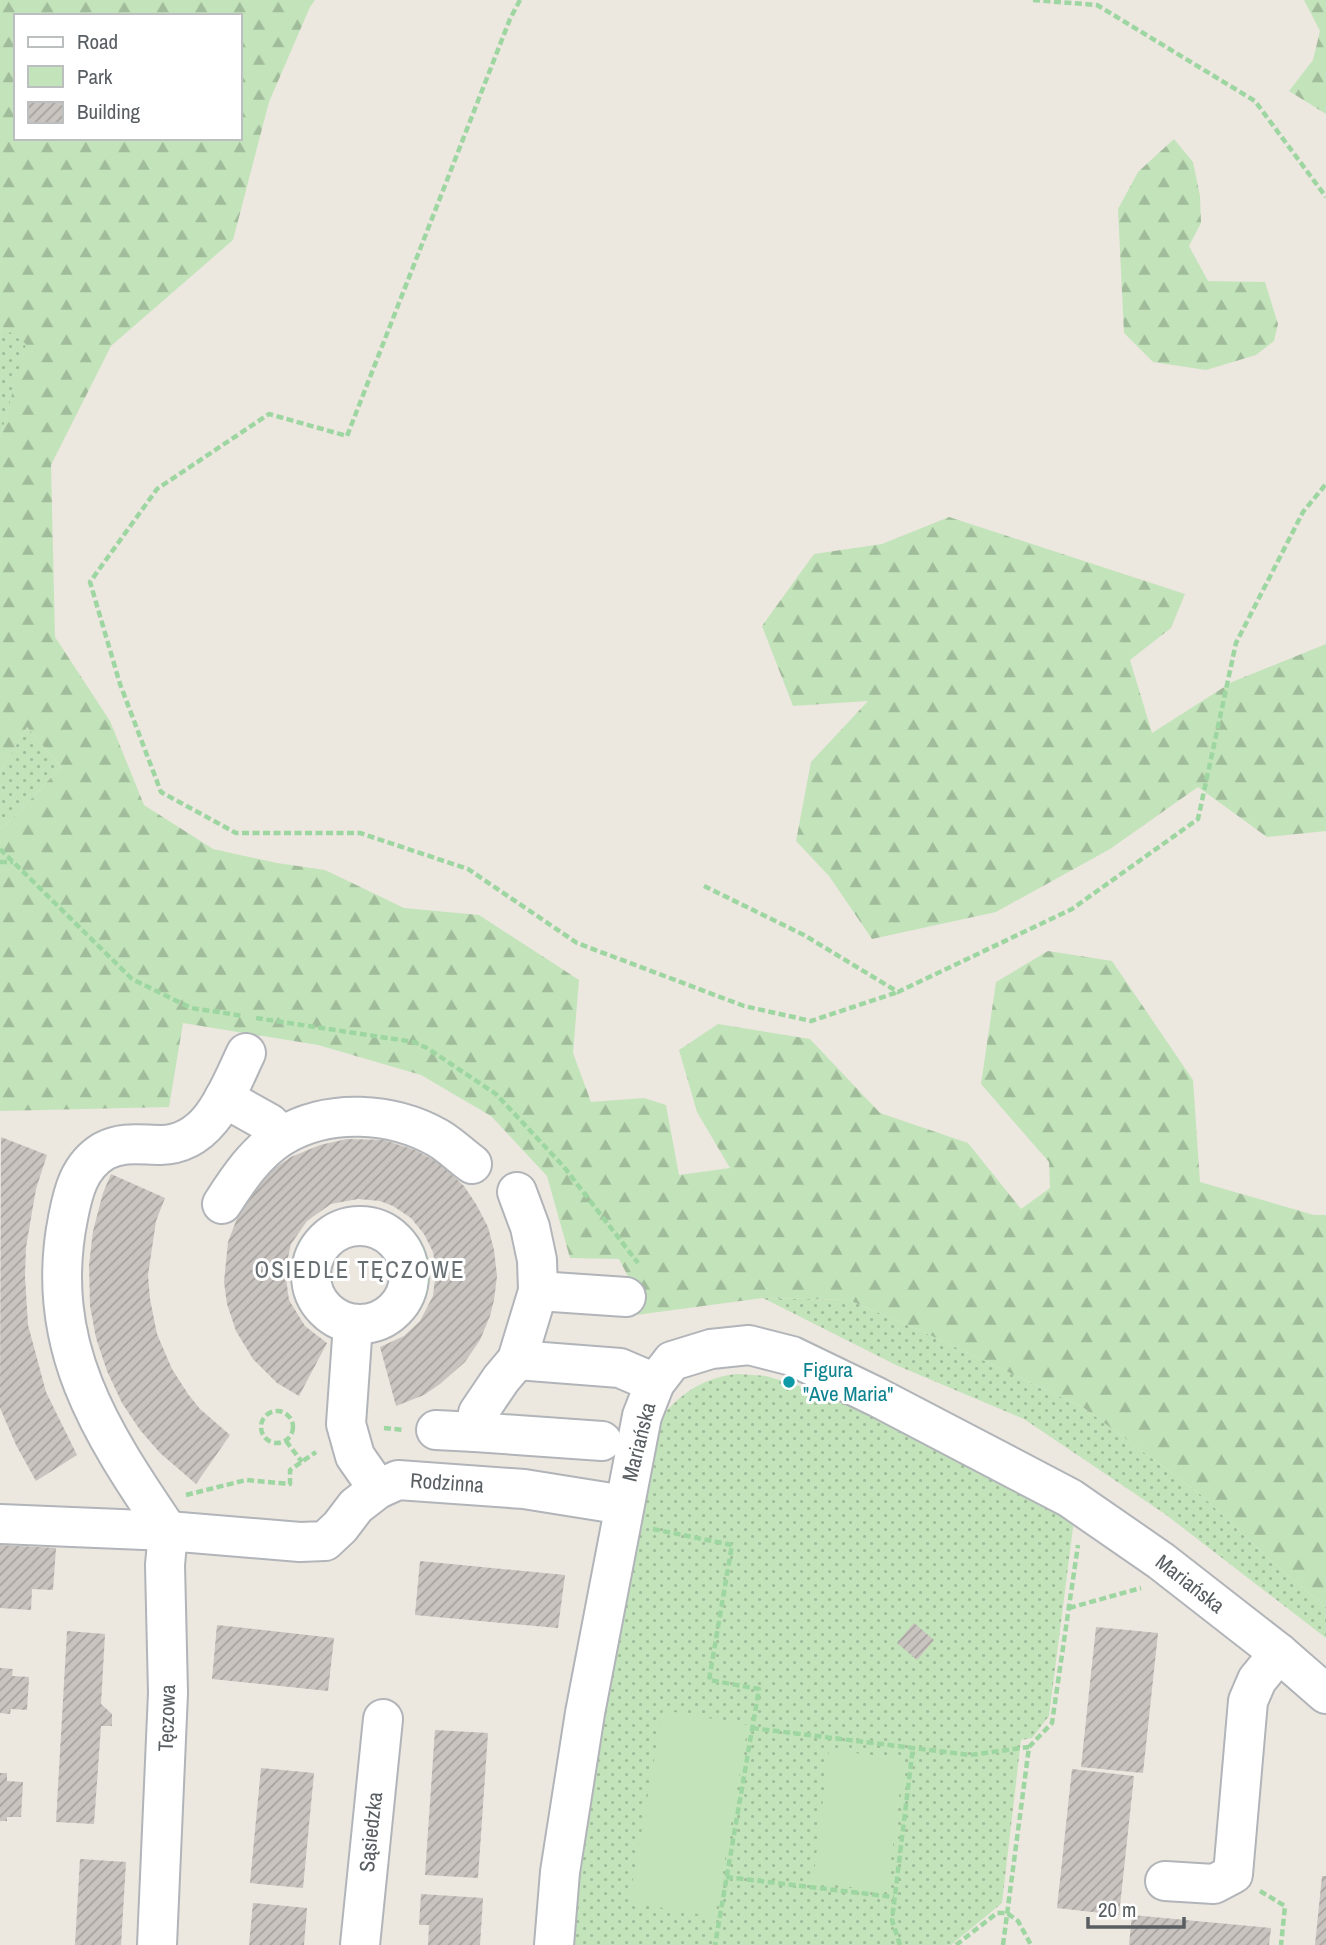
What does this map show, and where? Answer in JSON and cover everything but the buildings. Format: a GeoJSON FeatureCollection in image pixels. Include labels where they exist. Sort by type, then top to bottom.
{"type":"FeatureCollection","features":[{"type":"Feature","properties":{"kind":"street"},"geometry":{"type":"LineString","coordinates":[[168,1531],[133,1479],[99,1420],[75,1369],[63,1312],[61,1279],[64,1238],[72,1193],[92,1160],[106,1150],[123,1144],[163,1145],[179,1142],[209,1123],[246,1053]]}},
{"type":"Feature","properties":{"kind":"street"},"geometry":{"type":"LineString","coordinates":[[224,1098],[269,1123],[282,1136]]}},
{"type":"Feature","properties":{"kind":"street"},"geometry":{"type":"LineString","coordinates":[[222,1204],[241,1174],[282,1136],[312,1123],[344,1117],[373,1117],[402,1123],[439,1139],[472,1164]]}},
{"type":"Feature","properties":{"kind":"street"},"geometry":{"type":"LineString","coordinates":[[475,1432],[478,1413],[500,1379],[517,1360],[538,1291],[537,1260],[530,1227],[517,1192]]}},
{"type":"Feature","properties":{"kind":"street"},"geometry":{"type":"LineString","coordinates":[[538,1291],[633,1281]]}},
{"type":"Feature","properties":{"kind":"street"},"geometry":{"type":"LineString","coordinates":[[353,1324],[346,1424],[355,1456],[378,1489]]}},
{"type":"Feature","properties":{"kind":"street","name":"Mariańska"},"geometry":{"type":"LineString","coordinates":[[554,1945],[560,1872],[569,1812],[642,1416],[655,1383],[672,1361],[711,1349],[749,1345],[792,1356],[1012,1466],[1070,1498],[1161,1561],[1279,1653],[1326,1694]]}},
{"type":"Feature","properties":{"kind":"street"},"geometry":{"type":"LineString","coordinates":[[517,1360],[620,1368],[655,1383]]}},
{"type":"Feature","properties":{"kind":"street"},"geometry":{"type":"LineString","coordinates":[[436,1430],[602,1441]]}},
{"type":"Feature","properties":{"kind":"street","name":"Rodzinna"},"geometry":{"type":"LineString","coordinates":[[168,1531],[300,1542],[326,1541],[356,1506],[378,1489],[398,1480],[524,1489],[623,1514]]}},
{"type":"Feature","properties":{"kind":"street"},"geometry":{"type":"LineString","coordinates":[[0,1524],[168,1531]]}},
{"type":"Feature","properties":{"kind":"street","name":"Tęczowa"},"geometry":{"type":"LineString","coordinates":[[157,1945],[169,1693],[165,1565],[168,1531]]}},
{"type":"Feature","properties":{"kind":"street"},"geometry":{"type":"LineString","coordinates":[[1165,1881],[1214,1884],[1233,1874],[1248,1701],[1257,1680],[1279,1653]]}},
{"type":"Feature","properties":{"kind":"street","name":"Sąsiedzka"},"geometry":{"type":"LineString","coordinates":[[360,1945],[383,1719]]}},
{"type":"Feature","properties":{"kind":"path"},"geometry":{"type":"LineString","coordinates":[[520,0],[510,19],[347,436],[268,414],[157,489],[90,582],[120,684],[161,793],[236,833],[360,833],[468,869],[577,943],[744,1006],[811,1021],[898,992],[1072,909],[1198,819],[1236,643],[1303,512],[1326,484]]}},
{"type":"Feature","properties":{"kind":"path"},"geometry":{"type":"LineString","coordinates":[[1033,0],[1097,5],[1255,101],[1326,197]]}},
{"type":"Feature","properties":{"kind":"path"},"geometry":{"type":"LineString","coordinates":[[0,849],[132,979],[191,1008],[414,1042],[496,1094],[564,1167],[633,1281]]}},
{"type":"Feature","properties":{"kind":"path"},"geometry":{"type":"LineString","coordinates":[[0,862],[14,862]]}},
{"type":"Feature","properties":{"kind":"path"},"geometry":{"type":"LineString","coordinates":[[704,886],[803,935],[898,992]]}},
{"type":"Feature","properties":{"kind":"path"},"geometry":{"type":"LineString","coordinates":[[277,1411],[287,1414],[293,1423],[292,1433],[286,1441],[275,1444],[266,1440],[260,1431],[261,1421],[268,1413],[277,1411]]}},
{"type":"Feature","properties":{"kind":"path"},"geometry":{"type":"LineString","coordinates":[[286,1441],[302,1462]]}},
{"type":"Feature","properties":{"kind":"path"},"geometry":{"type":"LineString","coordinates":[[1003,1945],[1029,1747],[1052,1723],[1080,1528],[1091,1512]]}},
{"type":"Feature","properties":{"kind":"path"},"geometry":{"type":"LineString","coordinates":[[623,1514],[732,1545],[709,1680],[759,1689],[715,1945]]}},
{"type":"Feature","properties":{"kind":"path"},"geometry":{"type":"LineString","coordinates":[[1069,1608],[1145,1587]]}},
{"type":"Feature","properties":{"kind":"path"},"geometry":{"type":"LineString","coordinates":[[752,1728],[970,1755],[1029,1747]]}},
{"type":"Feature","properties":{"kind":"path"},"geometry":{"type":"LineString","coordinates":[[900,1945],[892,1920],[913,1747]]}},
{"type":"Feature","properties":{"kind":"path"},"geometry":{"type":"LineString","coordinates":[[1233,1874],[1285,1906],[1281,1945]]}},
{"type":"Feature","properties":{"kind":"path"},"geometry":{"type":"LineString","coordinates":[[726,1877],[894,1897]]}},
{"type":"Feature","properties":{"kind":"path"},"geometry":{"type":"LineString","coordinates":[[956,1945],[997,1913],[1007,1913],[1018,1921],[1031,1945]]}},
{"type":"Feature","properties":{"kind":"green space"},"geometry":{"type":"Polygon","coordinates":[[[0,0],[315,0],[269,102],[233,240],[111,346],[51,465],[55,637],[110,721],[144,805],[213,849],[325,870],[404,908],[479,915],[579,980],[573,1053],[591,1102],[644,1098],[666,1105],[679,1175],[730,1168],[697,1112],[679,1050],[718,1024],[810,1039],[880,1113],[968,1143],[1021,1209],[1050,1188],[1049,1162],[981,1084],[996,982],[1048,951],[1112,961],[1193,1080],[1200,1182],[1314,1215],[1326,1215],[1326,1607],[1270,1560],[1200,1494],[1084,1408],[849,1300],[763,1298],[636,1315],[633,1286],[619,1259],[570,1258],[547,1176],[491,1116],[421,1075],[318,1045],[183,1023],[169,1107],[0,1111],[0,829],[61,767],[27,727],[0,772],[0,438],[26,344],[3,327],[0,335],[0,0]]]}},
{"type":"Feature","properties":{"kind":"green space"},"geometry":{"type":"Polygon","coordinates":[[[1304,0],[1326,0],[1326,114],[1289,91],[1313,60],[1320,31],[1304,0]]]}},
{"type":"Feature","properties":{"kind":"green space"},"geometry":{"type":"Polygon","coordinates":[[[1174,139],[1193,162],[1200,196],[1201,223],[1189,246],[1208,281],[1265,282],[1278,324],[1274,341],[1256,355],[1206,370],[1153,362],[1124,333],[1118,209],[1138,172],[1174,139]]]}},
{"type":"Feature","properties":{"kind":"green space"},"geometry":{"type":"Polygon","coordinates":[[[3,327],[27,344],[0,438],[0,335],[3,327]]]}},
{"type":"Feature","properties":{"kind":"green space"},"geometry":{"type":"Polygon","coordinates":[[[949,517],[1185,594],[1171,628],[1130,660],[1152,733],[1232,682],[1326,644],[1326,831],[1267,837],[1198,787],[1110,849],[996,912],[872,939],[829,876],[796,841],[811,762],[868,701],[793,706],[762,626],[814,554],[882,544],[949,517]]]}},
{"type":"Feature","properties":{"kind":"green space"},"geometry":{"type":"Polygon","coordinates":[[[27,727],[61,767],[0,829],[0,772],[27,727]]]}},
{"type":"Feature","properties":{"kind":"green space"},"geometry":{"type":"Polygon","coordinates":[[[763,1298],[849,1300],[1084,1408],[1200,1494],[1270,1560],[1326,1607],[1326,1638],[1165,1514],[1024,1419],[896,1365],[763,1298]]]}},
{"type":"Feature","properties":{"kind":"green space"},"geometry":{"type":"Polygon","coordinates":[[[737,1374],[766,1376],[846,1400],[1074,1520],[1049,1716],[1032,1738],[1021,1740],[1002,1903],[951,1945],[570,1945],[586,1810],[657,1425],[672,1405],[691,1390],[713,1379],[737,1374]]]}},
{"type":"Feature","properties":{"kind":"green space"},"geometry":{"type":"Polygon","coordinates":[[[663,1710],[748,1725],[715,1917],[629,1902],[663,1710]]]}},
{"type":"Feature","properties":{"kind":"green space"},"geometry":{"type":"Polygon","coordinates":[[[829,1750],[904,1759],[887,1892],[813,1882],[829,1750]]]}},
{"type":"Feature","properties":{"kind":"place","name":"Figura \"Ave Maria\""},"geometry":{"type":"Point","coordinates":[789,1382]}},
{"type":"Feature","properties":{"kind":"district","name":"OSIEDLE TĘCZOWE"},"geometry":{"type":"Point","coordinates":[360,1270]}}]}
